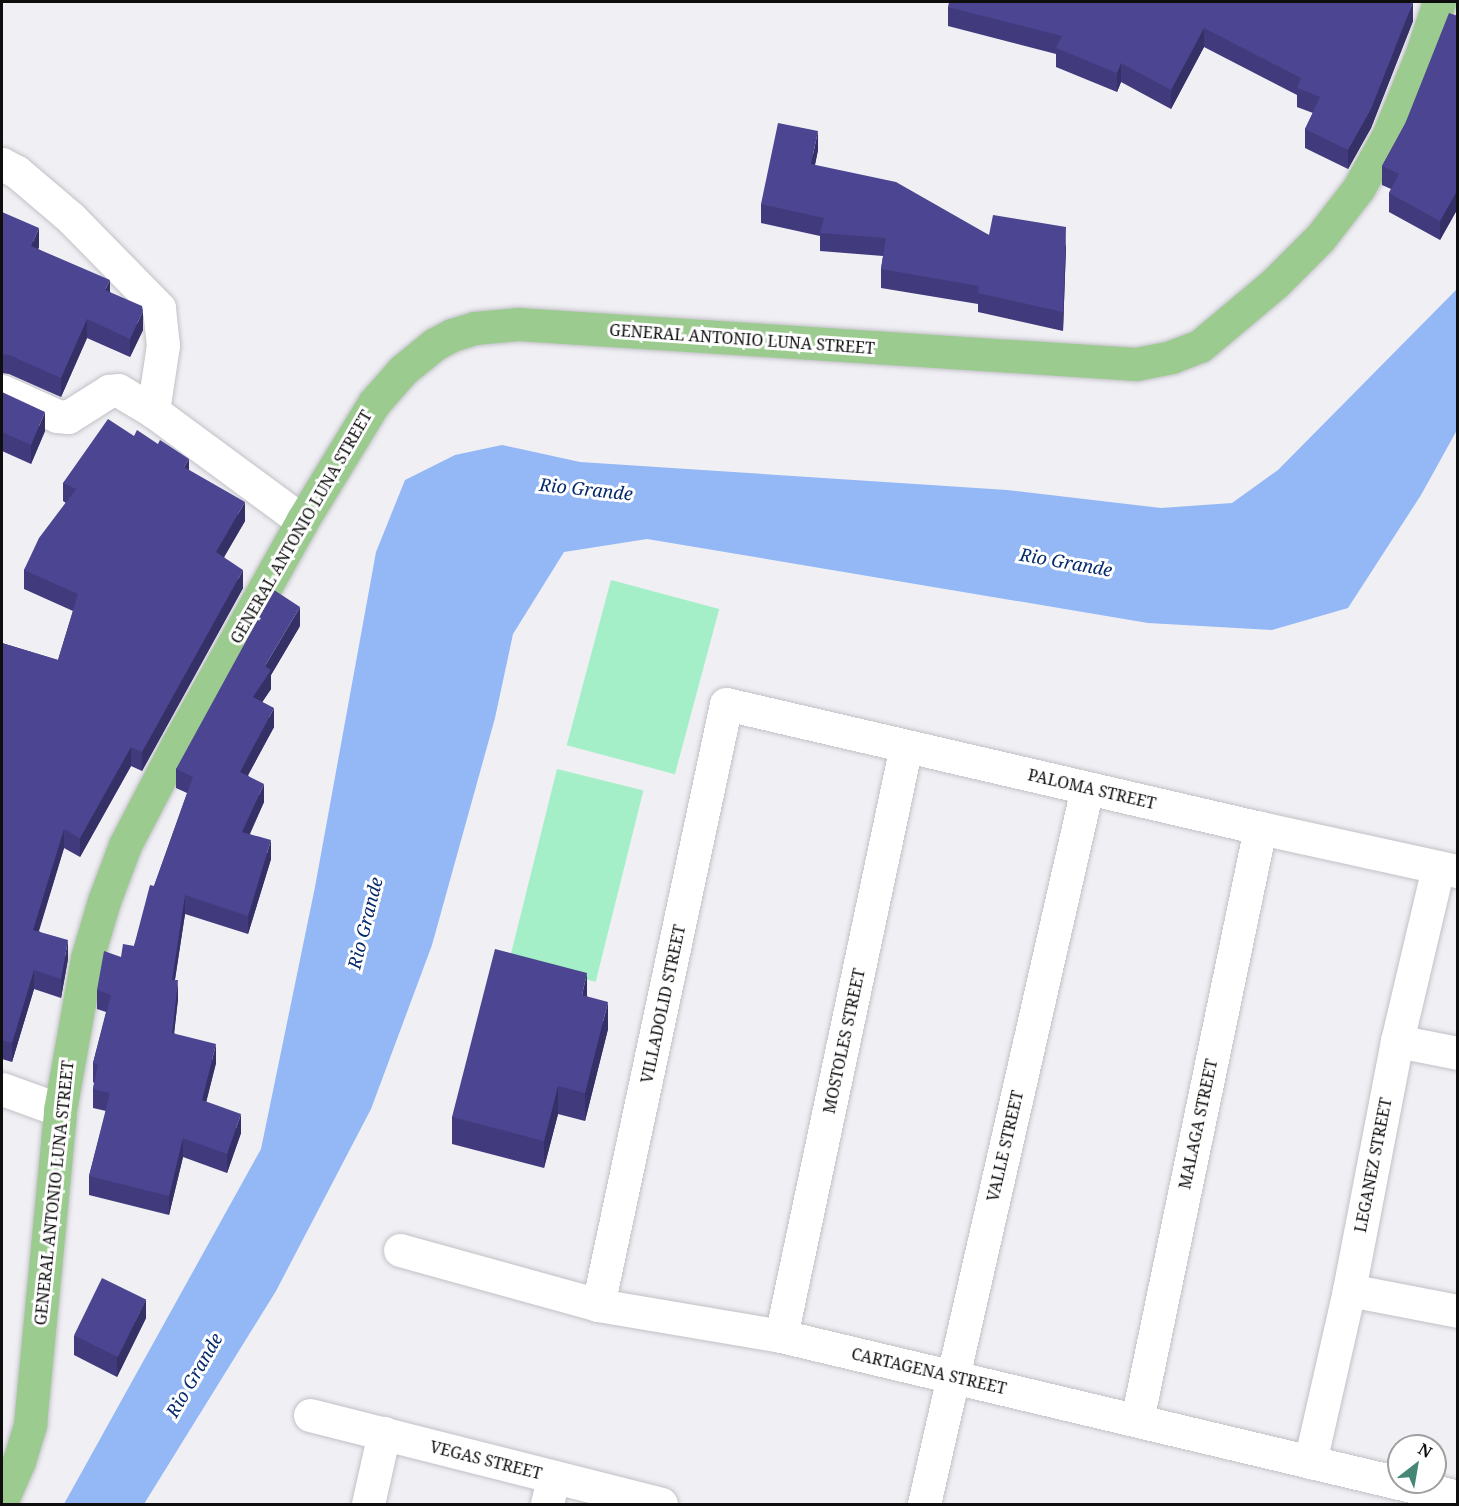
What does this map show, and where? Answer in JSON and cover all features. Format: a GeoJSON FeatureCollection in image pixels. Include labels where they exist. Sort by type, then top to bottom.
{"type":"FeatureCollection","features":[{"type":"Feature","properties":{"kind":"main road","name":"GENERAL ANTONIO LUNA STREET"},"geometry":{"type":"LineString","coordinates":[[2,1500],[19,1461],[30,1424],[60,1110],[87,958],[104,901],[125,845],[177,745],[302,521],[381,395],[404,370],[435,344],[474,328],[518,324],[1136,364],[1171,357],[1200,346],[1275,283],[1320,238],[1358,189],[1388,136],[1422,53],[1439,2]]}},
{"type":"Feature","properties":{"kind":"street"},"geometry":{"type":"LineString","coordinates":[[2,164],[17,172],[71,218],[159,308],[163,345],[153,411]]}},
{"type":"Feature","properties":{"kind":"street"},"geometry":{"type":"LineString","coordinates":[[2,391],[57,416],[68,417],[109,391],[118,390],[153,411],[302,521]]}},
{"type":"Feature","properties":{"kind":"street","name":"PALOMA STREET"},"geometry":{"type":"LineString","coordinates":[[726,704],[1448,870]]}},
{"type":"Feature","properties":{"kind":"street","name":"VILLADOLID STREET"},"geometry":{"type":"LineString","coordinates":[[597,1305],[726,704]]}},
{"type":"Feature","properties":{"kind":"street","name":"MOSTOLES STREET"},"geometry":{"type":"LineString","coordinates":[[781,1336],[906,746]]}},
{"type":"Feature","properties":{"kind":"street","name":"VALLE STREET"},"geometry":{"type":"LineString","coordinates":[[924,1504],[1087,788]]}},
{"type":"Feature","properties":{"kind":"street","name":"MALAGA STREET"},"geometry":{"type":"LineString","coordinates":[[1137,1420],[1260,828]]}},
{"type":"Feature","properties":{"kind":"street","name":"LEGANEZ STREET"},"geometry":{"type":"LineString","coordinates":[[1310,1462],[1349,1290],[1397,1041],[1448,870]]}},
{"type":"Feature","properties":{"kind":"street"},"geometry":{"type":"LineString","coordinates":[[1397,1041],[1458,1053]]}},
{"type":"Feature","properties":{"kind":"street"},"geometry":{"type":"LineString","coordinates":[[2,1089],[60,1110]]}},
{"type":"Feature","properties":{"kind":"street","name":"CARTAGENA STREET"},"geometry":{"type":"LineString","coordinates":[[400,1250],[597,1305],[781,1336],[1458,1497]]}},
{"type":"Feature","properties":{"kind":"street"},"geometry":{"type":"LineString","coordinates":[[1349,1290],[1458,1311]]}},
{"type":"Feature","properties":{"kind":"street","name":"VEGAS STREET"},"geometry":{"type":"LineString","coordinates":[[310,1415],[384,1433],[550,1491],[661,1504]]}},
{"type":"Feature","properties":{"kind":"street"},"geometry":{"type":"LineString","coordinates":[[368,1504],[384,1433]]}},
{"type":"Feature","properties":{"kind":"green space"},"geometry":{"type":"Polygon","coordinates":[[[611,580],[719,609],[675,774],[567,745],[611,580]]]}},
{"type":"Feature","properties":{"kind":"green space"},"geometry":{"type":"Polygon","coordinates":[[[557,769],[643,791],[596,982],[509,960],[557,769]]]}},
{"type":"Feature","properties":{"kind":"water","name":"Rio Grande"},"geometry":{"type":"Polygon","coordinates":[[[1457,289],[1457,430],[1421,495],[1348,608],[1272,630],[1148,623],[647,539],[564,552],[513,634],[495,718],[432,945],[371,1109],[276,1291],[144,1504],[64,1504],[261,1149],[315,887],[376,552],[405,480],[455,455],[502,445],[580,462],[1007,490],[1161,508],[1232,503],[1278,470],[1457,289]]]}},
{"type":"Feature","properties":{"kind":"building"},"geometry":{"type":"Polygon","coordinates":[[[949,2],[1413,2],[1371,109],[1348,150],[1305,129],[1320,97],[1297,88],[1301,78],[1204,28],[1171,90],[1121,63],[1117,73],[1056,48],[1062,36],[948,7],[949,2]]]}},
{"type":"Feature","properties":{"kind":"building"},"geometry":{"type":"Polygon","coordinates":[[[1449,13],[1458,16],[1458,189],[1440,221],[1389,193],[1399,174],[1382,166],[1405,124],[1449,13]]]}},
{"type":"Feature","properties":{"kind":"building"},"geometry":{"type":"Polygon","coordinates":[[[778,123],[818,131],[811,164],[896,182],[989,235],[993,215],[1066,227],[1063,312],[978,293],[979,286],[881,269],[886,238],[820,233],[824,218],[761,204],[778,123]]]}},
{"type":"Feature","properties":{"kind":"building"},"geometry":{"type":"Polygon","coordinates":[[[2,212],[39,228],[31,246],[110,280],[105,290],[142,306],[143,311],[130,339],[87,319],[61,378],[2,354],[2,212]]]}},
{"type":"Feature","properties":{"kind":"building"},"geometry":{"type":"Polygon","coordinates":[[[2,392],[45,412],[31,445],[2,432],[2,392]]]}},
{"type":"Feature","properties":{"kind":"building"},"geometry":{"type":"Polygon","coordinates":[[[108,419],[134,436],[137,430],[158,444],[160,440],[189,459],[184,467],[245,502],[216,552],[243,570],[142,752],[131,747],[80,838],[64,829],[33,930],[68,940],[61,979],[34,970],[12,1043],[2,1040],[2,643],[58,660],[78,594],[24,570],[39,538],[76,489],[63,483],[108,419]]]}},
{"type":"Feature","properties":{"kind":"building"},"geometry":{"type":"Polygon","coordinates":[[[274,590],[300,607],[265,666],[271,670],[253,697],[274,708],[240,772],[264,784],[242,832],[271,840],[248,916],[185,895],[172,980],[178,980],[172,1033],[216,1044],[202,1100],[241,1114],[227,1154],[183,1138],[169,1196],[89,1176],[110,1093],[93,1089],[98,1065],[93,1063],[111,995],[97,990],[104,951],[121,957],[123,944],[134,946],[150,885],[154,886],[193,777],[176,769],[274,590]]]}},
{"type":"Feature","properties":{"kind":"building"},"geometry":{"type":"Polygon","coordinates":[[[495,949],[587,973],[582,995],[608,1002],[585,1093],[558,1086],[544,1141],[452,1117],[495,949]]]}},
{"type":"Feature","properties":{"kind":"building"},"geometry":{"type":"Polygon","coordinates":[[[102,1278],[146,1299],[118,1357],[74,1336],[102,1278]]]}}]}
